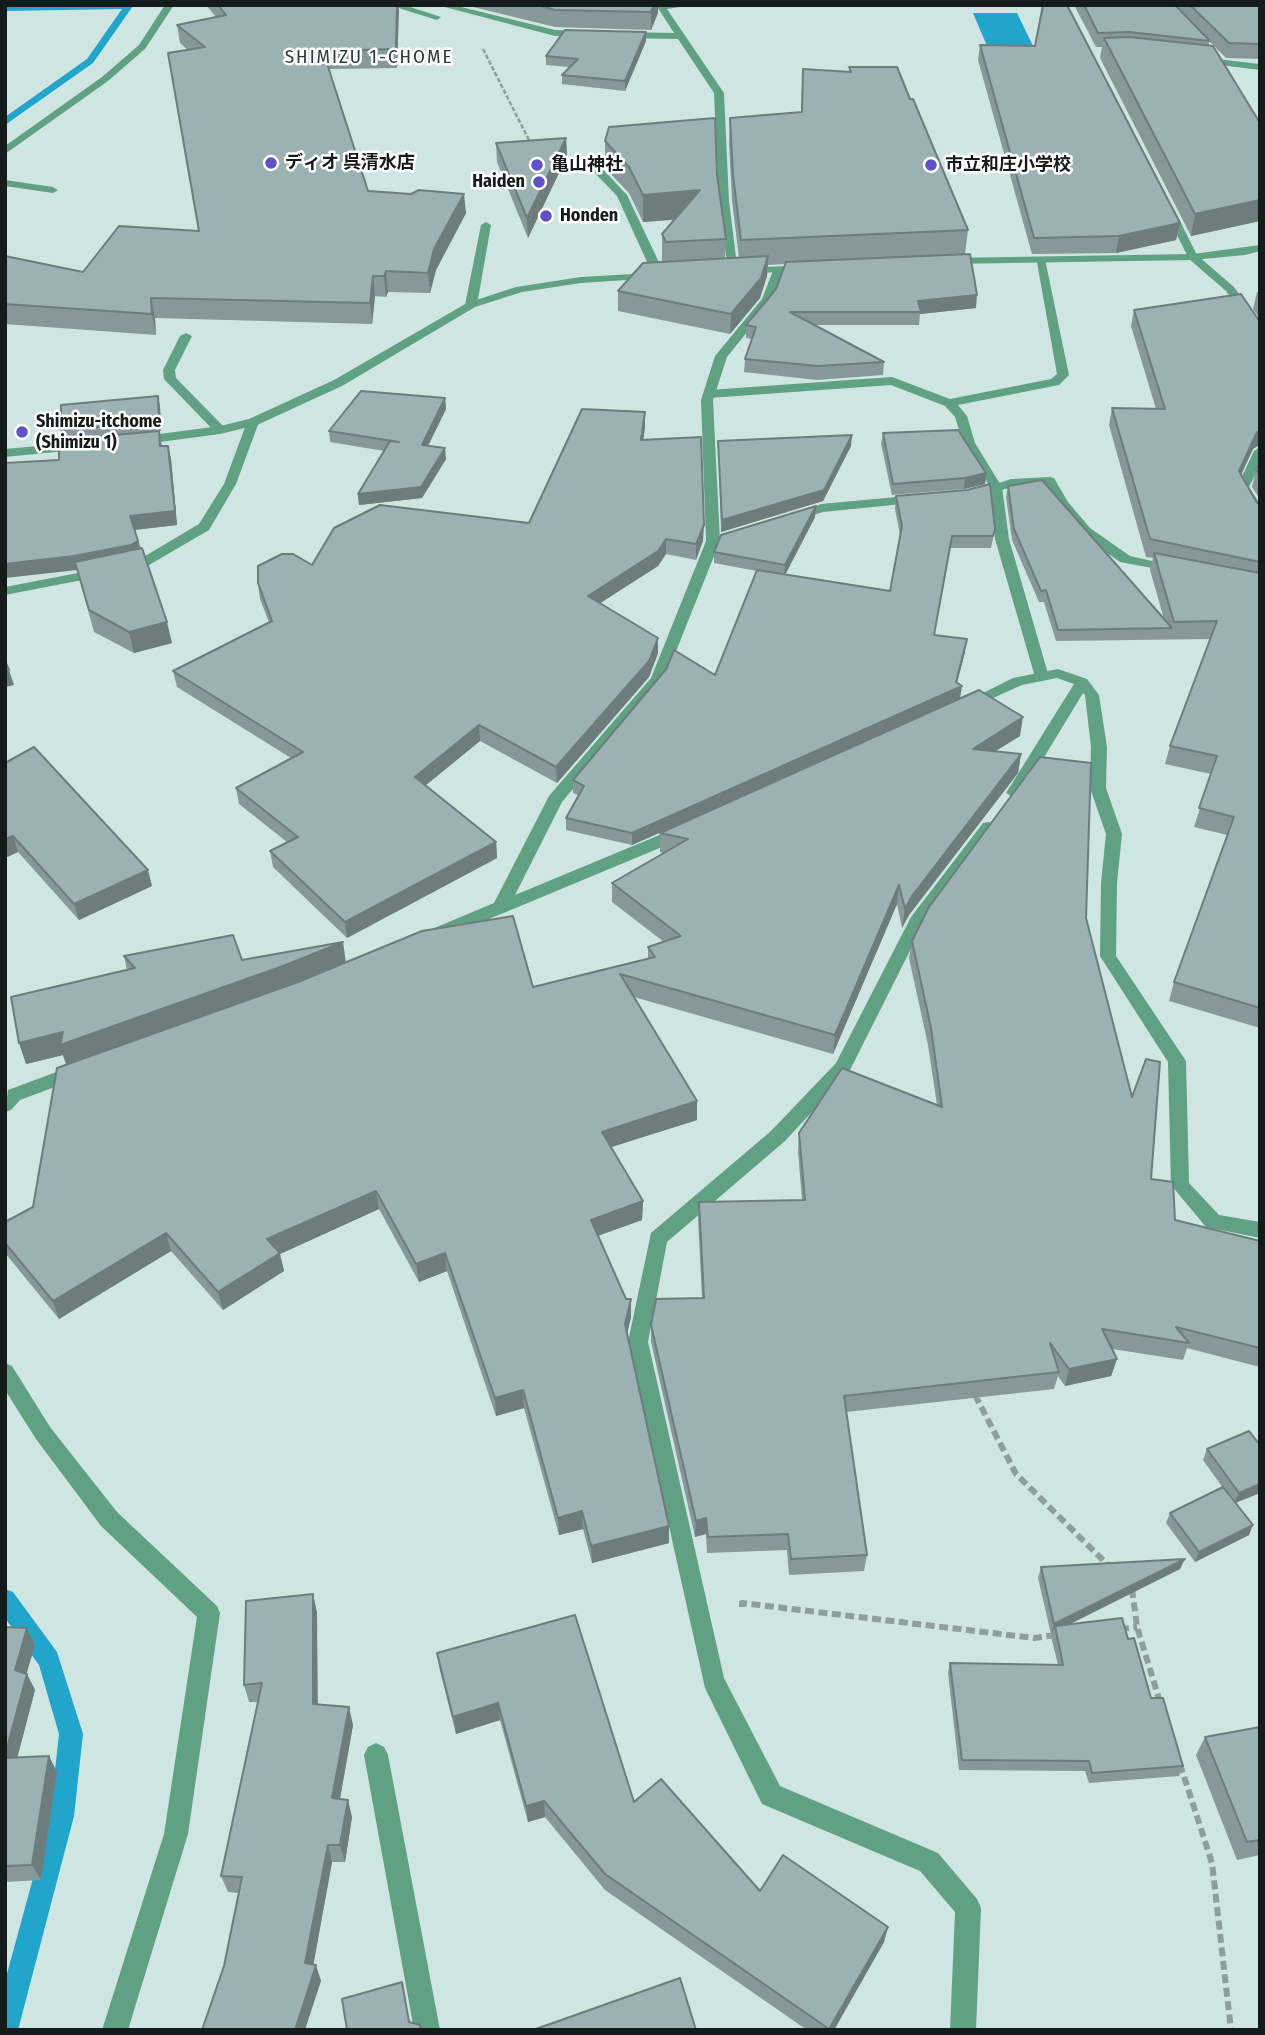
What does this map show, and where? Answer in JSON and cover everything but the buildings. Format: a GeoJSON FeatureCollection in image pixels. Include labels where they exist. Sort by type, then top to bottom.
{"type":"FeatureCollection","features":[{"type":"Feature","properties":{"kind":"street"},"geometry":{"type":"LineString","coordinates":[[5,151],[106,79],[142,47],[170,5]]}},
{"type":"Feature","properties":{"kind":"street"},"geometry":{"type":"LineString","coordinates":[[393,5],[437,17]]}},
{"type":"Feature","properties":{"kind":"street"},"geometry":{"type":"LineString","coordinates":[[441,5],[555,33],[596,34]]}},
{"type":"Feature","properties":{"kind":"street"},"geometry":{"type":"LineString","coordinates":[[689,5],[660,6],[719,93],[728,272],[819,267]]}},
{"type":"Feature","properties":{"kind":"street"},"geometry":{"type":"LineString","coordinates":[[610,34],[678,36]]}},
{"type":"Feature","properties":{"kind":"street"},"geometry":{"type":"LineString","coordinates":[[1213,54],[1223,63]]}},
{"type":"Feature","properties":{"kind":"street"},"geometry":{"type":"LineString","coordinates":[[1186,59],[1260,67]]}},
{"type":"Feature","properties":{"kind":"street"},"geometry":{"type":"LineString","coordinates":[[121,442],[220,430],[253,422],[338,383],[471,305],[520,289],[581,279],[665,275],[622,195],[593,165]]}},
{"type":"Feature","properties":{"kind":"street"},"geometry":{"type":"LineString","coordinates":[[5,183],[53,190]]}},
{"type":"Feature","properties":{"kind":"street"},"geometry":{"type":"LineString","coordinates":[[1163,197],[1193,257],[1230,289],[1260,332]]}},
{"type":"Feature","properties":{"kind":"street"},"geometry":{"type":"LineString","coordinates":[[471,305],[486,225]]}},
{"type":"Feature","properties":{"kind":"street"},"geometry":{"type":"LineString","coordinates":[[929,261],[1193,257],[1260,248]]}},
{"type":"Feature","properties":{"kind":"street"},"geometry":{"type":"LineString","coordinates":[[1245,252],[1260,260]]}},
{"type":"Feature","properties":{"kind":"street"},"geometry":{"type":"LineString","coordinates":[[948,403],[1055,382],[1063,375],[1040,259]]}},
{"type":"Feature","properties":{"kind":"street"},"geometry":{"type":"LineString","coordinates":[[500,908],[555,800],[657,679],[719,539],[708,462],[709,394],[722,356],[767,300],[778,270]]}},
{"type":"Feature","properties":{"kind":"street"},"geometry":{"type":"LineString","coordinates":[[186,336],[169,370],[170,379],[220,430]]}},
{"type":"Feature","properties":{"kind":"street"},"geometry":{"type":"LineString","coordinates":[[709,394],[892,381],[948,403],[961,416],[969,443],[996,488],[1002,539],[1042,677]]}},
{"type":"Feature","properties":{"kind":"street"},"geometry":{"type":"LineString","coordinates":[[5,592],[139,565],[204,527],[230,484],[253,422]]}},
{"type":"Feature","properties":{"kind":"street"},"geometry":{"type":"LineString","coordinates":[[5,453],[95,445]]}},
{"type":"Feature","properties":{"kind":"street"},"geometry":{"type":"LineString","coordinates":[[1260,451],[1243,487],[1260,516]]}},
{"type":"Feature","properties":{"kind":"street"},"geometry":{"type":"LineString","coordinates":[[953,497],[1011,483],[1049,481],[1062,505],[1084,531],[1125,559],[1190,573]]}},
{"type":"Feature","properties":{"kind":"street"},"geometry":{"type":"LineString","coordinates":[[785,519],[821,508],[880,500],[929,498]]}},
{"type":"Feature","properties":{"kind":"street"},"geometry":{"type":"LineString","coordinates":[[955,710],[1018,681],[1058,673],[1082,682],[1092,695],[1099,747],[1098,788],[1114,834],[1109,883],[1108,956],[1177,1061],[1180,1185],[1213,1222],[1260,1230]]}},
{"type":"Feature","properties":{"kind":"street"},"geometry":{"type":"LineString","coordinates":[[963,2030],[968,1908],[929,1862],[771,1795],[713,1680],[638,1342],[657,1238],[778,1136],[843,1066],[917,921],[1022,783],[1082,682]]}},
{"type":"Feature","properties":{"kind":"street"},"geometry":{"type":"LineString","coordinates":[[425,939],[691,828]]}},
{"type":"Feature","properties":{"kind":"street"},"geometry":{"type":"LineString","coordinates":[[5,1105],[14,1095],[97,1064]]}},
{"type":"Feature","properties":{"kind":"street"},"geometry":{"type":"LineString","coordinates":[[5,1372],[43,1433],[109,1519],[209,1613],[176,1834],[115,2030]]}},
{"type":"Feature","properties":{"kind":"street"},"geometry":{"type":"LineString","coordinates":[[376,1755],[427,2030]]}},
{"type":"Feature","properties":{"kind":"path"},"geometry":{"type":"LineString","coordinates":[[437,17],[474,30],[533,149],[568,147],[593,165]]}},
{"type":"Feature","properties":{"kind":"path"},"geometry":{"type":"LineString","coordinates":[[972,1386],[1016,1474],[1115,1572]]}},
{"type":"Feature","properties":{"kind":"path"},"geometry":{"type":"LineString","coordinates":[[1124,1581],[1133,1590],[1137,1627],[1162,1706]]}},
{"type":"Feature","properties":{"kind":"path"},"geometry":{"type":"LineString","coordinates":[[742,1616],[742,1603],[1034,1637],[1060,1635]]}},
{"type":"Feature","properties":{"kind":"path"},"geometry":{"type":"LineString","coordinates":[[1111,1630],[1137,1627]]}},
{"type":"Feature","properties":{"kind":"path"},"geometry":{"type":"LineString","coordinates":[[1179,1759],[1212,1863],[1231,2030]]}},
{"type":"Feature","properties":{"kind":"water"},"geometry":{"type":"Polygon","coordinates":[[[973,13],[1017,13],[1036,52],[990,53],[973,13]]]}},
{"type":"Feature","properties":{"kind":"waterway"},"geometry":{"type":"LineString","coordinates":[[5,8],[128,6]]}},
{"type":"Feature","properties":{"kind":"waterway"},"geometry":{"type":"LineString","coordinates":[[5,122],[90,61],[128,6]]}},
{"type":"Feature","properties":{"kind":"waterway"},"geometry":{"type":"LineString","coordinates":[[5,1599],[49,1660],[71,1734],[62,1816],[5,2030]]}},
{"type":"Feature","properties":{"kind":"place","name":"ディオ 呉清水店"},"geometry":{"type":"Point","coordinates":[271,163]}},
{"type":"Feature","properties":{"kind":"place","name":"亀山神社"},"geometry":{"type":"Point","coordinates":[537,165]}},
{"type":"Feature","properties":{"kind":"place","name":"市立和庄小学校"},"geometry":{"type":"Point","coordinates":[931,165]}},
{"type":"Feature","properties":{"kind":"place","name":"Haiden"},"geometry":{"type":"Point","coordinates":[539,182]}},
{"type":"Feature","properties":{"kind":"place","name":"Honden"},"geometry":{"type":"Point","coordinates":[546,216]}},
{"type":"Feature","properties":{"kind":"place","name":"Shimizu-itchome (Shimizu 1)"},"geometry":{"type":"Point","coordinates":[22,432]}},
{"type":"Feature","properties":{"kind":"district","name":"SHIMIZU 1-CHOME"},"geometry":{"type":"Point","coordinates":[369,58]}}]}
